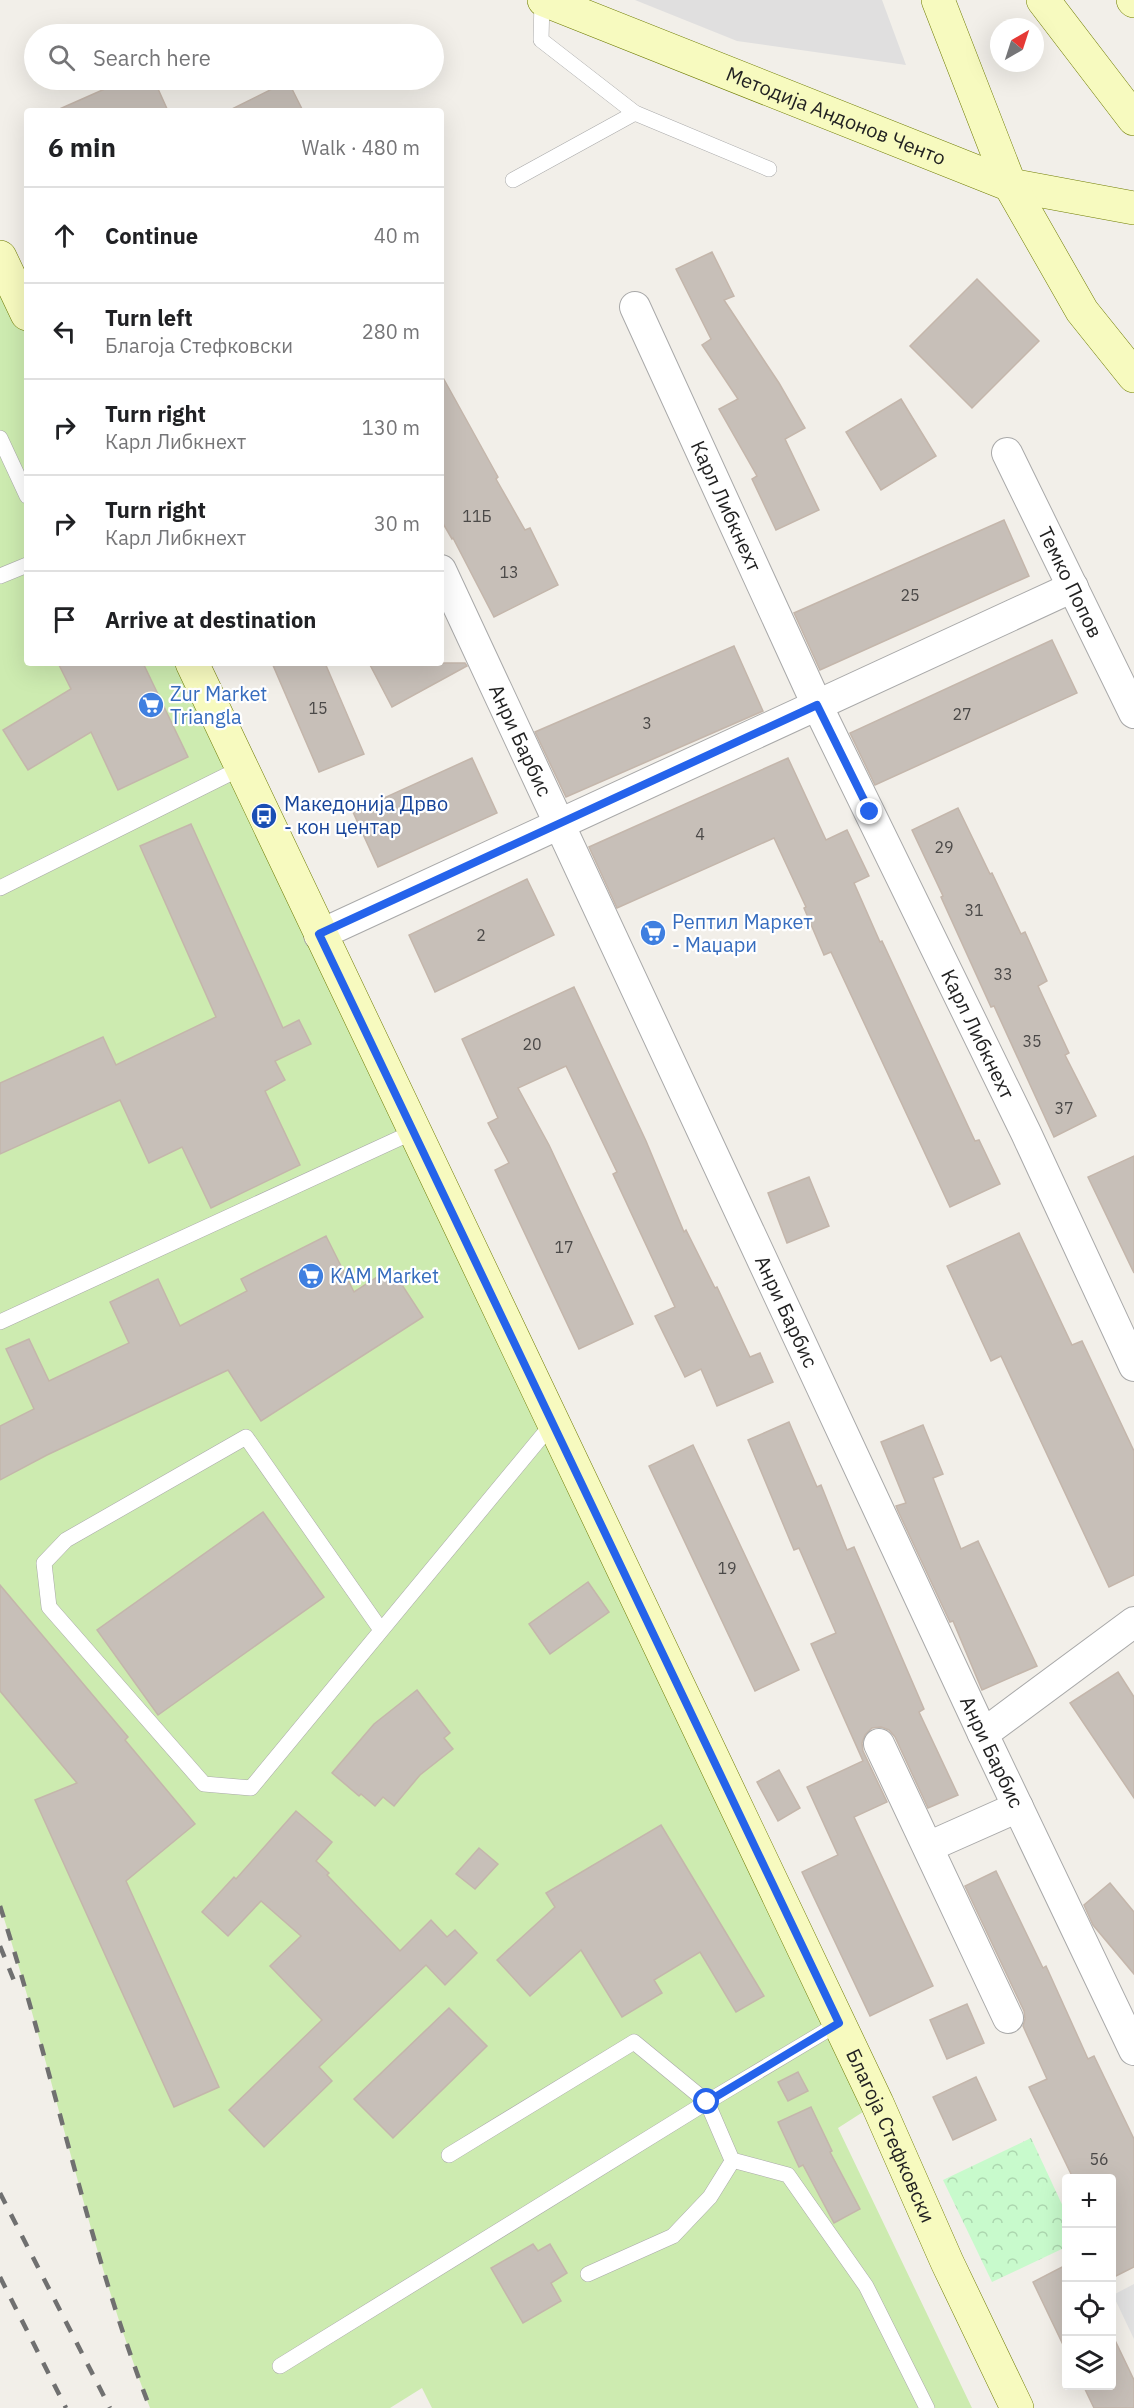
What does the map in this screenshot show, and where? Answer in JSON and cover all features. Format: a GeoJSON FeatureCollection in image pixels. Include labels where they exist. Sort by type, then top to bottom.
{"type":"FeatureCollection","features":[{"type":"Feature","properties":{"kind":"main road","name":"Методија Андонов Ченто"},"geometry":{"type":"LineString","coordinates":[[543,0],[1010,185],[1134,208]]}},
{"type":"Feature","properties":{"kind":"main road"},"geometry":{"type":"LineString","coordinates":[[938,0],[1010,185],[1082,311],[1134,376]]}},
{"type":"Feature","properties":{"kind":"main road"},"geometry":{"type":"LineString","coordinates":[[1042,0],[1134,119]]}},
{"type":"Feature","properties":{"kind":"main road"},"geometry":{"type":"LineString","coordinates":[[0,257],[24,308]]}},
{"type":"Feature","properties":{"kind":"main road","name":"Благоја Стефковски"},"geometry":{"type":"LineString","coordinates":[[193,666],[413,1132],[877,2103],[947,2262],[1017,2408]]}},
{"type":"Feature","properties":{"kind":"street","name":"Карл Либкнехт"},"geometry":{"type":"LineString","coordinates":[[635,308],[817,705],[1026,1133],[1134,1366]]}},
{"type":"Feature","properties":{"kind":"street","name":"Темко Попов"},"geometry":{"type":"LineString","coordinates":[[1007,453],[1134,713]]}},
{"type":"Feature","properties":{"kind":"street","name":"Анри Барбис"},"geometry":{"type":"LineString","coordinates":[[444,576],[983,1734],[1134,2050]]}},
{"type":"Feature","properties":{"kind":"street"},"geometry":{"type":"LineString","coordinates":[[319,934],[1073,587]]}},
{"type":"Feature","properties":{"kind":"street"},"geometry":{"type":"LineString","coordinates":[[983,1734],[1134,1622]]}},
{"type":"Feature","properties":{"kind":"street"},"geometry":{"type":"LineString","coordinates":[[879,1744],[1008,2018]]}},
{"type":"Feature","properties":{"kind":"street"},"geometry":{"type":"LineString","coordinates":[[928,1846],[1018,1807]]}},
{"type":"Feature","properties":{"kind":"lane"},"geometry":{"type":"LineString","coordinates":[[543,0],[541,40],[635,113],[769,169]]}},
{"type":"Feature","properties":{"kind":"lane"},"geometry":{"type":"LineString","coordinates":[[513,180],[635,113]]}},
{"type":"Feature","properties":{"kind":"lane"},"geometry":{"type":"LineString","coordinates":[[0,438],[24,490]]}},
{"type":"Feature","properties":{"kind":"lane"},"geometry":{"type":"LineString","coordinates":[[0,576],[24,566]]}},
{"type":"Feature","properties":{"kind":"lane"},"geometry":{"type":"LineString","coordinates":[[0,888],[241,768]]}},
{"type":"Feature","properties":{"kind":"lane"},"geometry":{"type":"LineString","coordinates":[[0,1322],[413,1132]]}},
{"type":"Feature","properties":{"kind":"lane"},"geometry":{"type":"LineString","coordinates":[[381,1630],[246,1437],[66,1540],[44,1563],[49,1608],[204,1784],[251,1788],[552,1424]]}},
{"type":"Feature","properties":{"kind":"lane"},"geometry":{"type":"LineString","coordinates":[[280,2366],[839,2023]]}},
{"type":"Feature","properties":{"kind":"lane"},"geometry":{"type":"LineString","coordinates":[[449,2155],[634,2042],[707,2102],[733,2160]]}},
{"type":"Feature","properties":{"kind":"lane"},"geometry":{"type":"LineString","coordinates":[[588,2274],[673,2236],[710,2197],[733,2160]]}},
{"type":"Feature","properties":{"kind":"lane"},"geometry":{"type":"LineString","coordinates":[[733,2160],[788,2175],[866,2286],[927,2408]]}},
{"type":"Feature","properties":{"kind":"shaded area"},"geometry":{"type":"Polygon","coordinates":[[[635,0],[882,0],[906,65],[737,41],[635,0]]]}},
{"type":"Feature","properties":{"kind":"shaded area"},"geometry":{"type":"Polygon","coordinates":[[[1134,2284],[1134,2339],[1116,2301],[1116,2293],[1134,2284]]]}},
{"type":"Feature","properties":{"kind":"green space"},"geometry":{"type":"Polygon","coordinates":[[[0,276],[24,326],[24,666],[187,666],[877,2103],[838,2128],[972,2408],[432,2408],[422,2388],[390,2408],[150,2408],[89,2221],[0,1906],[0,276]]]}},
{"type":"Feature","properties":{"kind":"green space"},"geometry":{"type":"Polygon","coordinates":[[[1031,2138],[1062,2204],[1062,2249],[992,2282],[943,2180],[1031,2138]]]}},
{"type":"Feature","properties":{"kind":"building"},"geometry":{"type":"Polygon","coordinates":[[[102,90],[159,90],[167,108],[62,108],[102,90]]]}},
{"type":"Feature","properties":{"kind":"building"},"geometry":{"type":"Polygon","coordinates":[[[270,90],[292,90],[302,108],[234,108],[270,90]]]}},
{"type":"Feature","properties":{"kind":"building"},"geometry":{"type":"Polygon","coordinates":[[[712,252],[734,296],[724,300],[779,383],[805,428],[785,439],[819,510],[776,530],[752,479],[757,476],[719,409],[738,399],[702,345],[711,339],[676,269],[712,252]]]}},
{"type":"Feature","properties":{"kind":"building"},"geometry":{"type":"Polygon","coordinates":[[[977,279],[1039,341],[972,408],[910,346],[977,279]]]}},
{"type":"Feature","properties":{"kind":"building"},"geometry":{"type":"Polygon","coordinates":[[[444,379],[525,530],[530,528],[558,585],[494,617],[444,525],[444,379]]]}},
{"type":"Feature","properties":{"kind":"building"},"geometry":{"type":"Polygon","coordinates":[[[901,399],[936,456],[881,490],[846,432],[901,399]]]}},
{"type":"Feature","properties":{"kind":"building"},"geometry":{"type":"Polygon","coordinates":[[[1004,520],[1029,576],[820,670],[794,613],[1004,520]]]}},
{"type":"Feature","properties":{"kind":"building"},"geometry":{"type":"Polygon","coordinates":[[[1052,640],[1077,693],[875,785],[850,733],[1052,640]]]}},
{"type":"Feature","properties":{"kind":"building"},"geometry":{"type":"Polygon","coordinates":[[[734,646],[763,711],[566,797],[535,732],[734,646]]]}},
{"type":"Feature","properties":{"kind":"building"},"geometry":{"type":"Polygon","coordinates":[[[444,663],[465,663],[467,666],[392,707],[371,666],[444,666],[444,663]]]}},
{"type":"Feature","properties":{"kind":"building"},"geometry":{"type":"Polygon","coordinates":[[[60,666],[144,666],[188,757],[118,790],[91,732],[28,770],[3,730],[71,689],[60,666]]]}},
{"type":"Feature","properties":{"kind":"building"},"geometry":{"type":"Polygon","coordinates":[[[273,666],[326,666],[364,754],[319,772],[273,666]]]}},
{"type":"Feature","properties":{"kind":"building"},"geometry":{"type":"Polygon","coordinates":[[[472,758],[497,813],[378,867],[353,812],[472,758]]]}},
{"type":"Feature","properties":{"kind":"building"},"geometry":{"type":"Polygon","coordinates":[[[788,758],[826,840],[847,830],[869,876],[854,883],[975,1141],[979,1140],[1000,1184],[950,1207],[831,952],[824,955],[804,908],[806,907],[774,838],[617,908],[589,847],[788,758]]]}},
{"type":"Feature","properties":{"kind":"building"},"geometry":{"type":"Polygon","coordinates":[[[958,808],[1021,934],[1025,932],[1047,981],[1038,986],[1069,1053],[1065,1055],[1096,1116],[1054,1137],[994,1006],[991,1007],[912,830],[958,808]]]}},
{"type":"Feature","properties":{"kind":"building"},"geometry":{"type":"Polygon","coordinates":[[[191,824],[283,1028],[299,1020],[311,1044],[275,1061],[285,1080],[265,1091],[300,1165],[211,1208],[182,1147],[149,1163],[120,1100],[0,1154],[0,1083],[103,1037],[116,1065],[216,1017],[140,846],[191,824]]]}},
{"type":"Feature","properties":{"kind":"building"},"geometry":{"type":"Polygon","coordinates":[[[527,879],[554,935],[435,992],[409,935],[527,879]]]}},
{"type":"Feature","properties":{"kind":"building"},"geometry":{"type":"Polygon","coordinates":[[[574,987],[646,1141],[684,1232],[686,1230],[715,1288],[717,1287],[750,1357],[760,1353],[773,1382],[717,1406],[701,1369],[685,1377],[655,1316],[675,1307],[613,1174],[617,1172],[566,1066],[518,1088],[549,1145],[633,1324],[579,1349],[495,1170],[509,1163],[488,1123],[498,1118],[462,1039],[574,987]]]}},
{"type":"Feature","properties":{"kind":"building"},"geometry":{"type":"Polygon","coordinates":[[[1134,1156],[1134,1273],[1088,1177],[1134,1156]]]}},
{"type":"Feature","properties":{"kind":"building"},"geometry":{"type":"Polygon","coordinates":[[[809,1177],[829,1226],[787,1243],[768,1193],[809,1177]]]}},
{"type":"Feature","properties":{"kind":"building"},"geometry":{"type":"Polygon","coordinates":[[[1019,1233],[1072,1345],[1082,1341],[1134,1451],[1134,1575],[1109,1587],[1001,1356],[991,1361],[947,1266],[1019,1233]]]}},
{"type":"Feature","properties":{"kind":"building"},"geometry":{"type":"Polygon","coordinates":[[[326,1236],[354,1292],[391,1268],[423,1317],[261,1421],[228,1370],[47,1455],[0,1480],[0,1426],[34,1409],[6,1349],[29,1339],[49,1381],[129,1343],[110,1302],[158,1279],[180,1326],[247,1291],[241,1279],[326,1236]]]}},
{"type":"Feature","properties":{"kind":"building"},"geometry":{"type":"Polygon","coordinates":[[[789,1422],[817,1487],[821,1485],[847,1550],[854,1547],[924,1709],[919,1712],[958,1795],[928,1808],[895,1737],[889,1730],[881,1727],[872,1728],[865,1735],[862,1743],[863,1751],[887,1802],[854,1817],[933,1986],[870,2016],[802,1872],[838,1855],[807,1787],[863,1761],[811,1644],[836,1633],[799,1548],[794,1550],[748,1440],[789,1422]]]}},
{"type":"Feature","properties":{"kind":"building"},"geometry":{"type":"Polygon","coordinates":[[[923,1425],[943,1474],[933,1478],[961,1549],[978,1541],[1037,1666],[982,1690],[953,1621],[950,1622],[898,1511],[896,1506],[906,1503],[881,1442],[923,1425]]]}},
{"type":"Feature","properties":{"kind":"building"},"geometry":{"type":"Polygon","coordinates":[[[693,1445],[799,1670],[755,1691],[649,1466],[693,1445]]]}},
{"type":"Feature","properties":{"kind":"building"},"geometry":{"type":"Polygon","coordinates":[[[263,1512],[324,1597],[158,1715],[97,1630],[263,1512]]]}},
{"type":"Feature","properties":{"kind":"building"},"geometry":{"type":"Polygon","coordinates":[[[588,1582],[609,1612],[550,1654],[529,1624],[588,1582]]]}},
{"type":"Feature","properties":{"kind":"building"},"geometry":{"type":"Polygon","coordinates":[[[0,1585],[128,1737],[125,1740],[195,1824],[126,1881],[219,2087],[174,2107],[35,1800],[77,1783],[0,1691],[0,1585]]]}},
{"type":"Feature","properties":{"kind":"building"},"geometry":{"type":"Polygon","coordinates":[[[1118,1672],[1134,1697],[1134,1798],[1070,1703],[1118,1672]]]}},
{"type":"Feature","properties":{"kind":"building"},"geometry":{"type":"Polygon","coordinates":[[[417,1690],[450,1733],[444,1738],[453,1749],[420,1775],[394,1806],[383,1797],[375,1806],[361,1794],[359,1796],[332,1773],[374,1724],[417,1690]]]}},
{"type":"Feature","properties":{"kind":"building"},"geometry":{"type":"Polygon","coordinates":[[[779,1770],[800,1808],[778,1821],[757,1782],[779,1770]]]}},
{"type":"Feature","properties":{"kind":"building"},"geometry":{"type":"Polygon","coordinates":[[[296,1811],[332,1842],[316,1861],[400,1951],[431,1920],[447,1937],[455,1930],[477,1953],[445,1985],[426,1965],[319,2067],[332,2081],[264,2147],[229,2110],[322,2020],[270,1966],[301,1936],[261,1901],[228,1936],[202,1912],[234,1877],[236,1879],[296,1811]]]}},
{"type":"Feature","properties":{"kind":"building"},"geometry":{"type":"Polygon","coordinates":[[[661,1825],[764,1996],[736,2012],[700,1952],[654,1980],[662,1993],[622,2017],[581,1950],[530,1996],[497,1960],[555,1907],[546,1893],[661,1825]]]}},
{"type":"Feature","properties":{"kind":"building"},"geometry":{"type":"Polygon","coordinates":[[[479,1848],[498,1864],[475,1889],[456,1874],[479,1848]]]}},
{"type":"Feature","properties":{"kind":"building"},"geometry":{"type":"Polygon","coordinates":[[[996,1871],[1043,1968],[1046,1966],[1088,2059],[1094,2056],[1134,2139],[1134,2267],[1116,2276],[1116,2174],[1071,2174],[1029,2087],[1047,2079],[1023,2026],[1024,2011],[965,1886],[996,1871]]]}},
{"type":"Feature","properties":{"kind":"building"},"geometry":{"type":"Polygon","coordinates":[[[1110,1883],[1134,1912],[1134,1974],[1093,1925],[1084,1905],[1110,1883]]]}},
{"type":"Feature","properties":{"kind":"building"},"geometry":{"type":"Polygon","coordinates":[[[967,2004],[984,2043],[947,2059],[930,2020],[967,2004]]]}},
{"type":"Feature","properties":{"kind":"building"},"geometry":{"type":"Polygon","coordinates":[[[449,2008],[487,2046],[393,2138],[354,2099],[449,2008]]]}},
{"type":"Feature","properties":{"kind":"building"},"geometry":{"type":"Polygon","coordinates":[[[798,2072],[808,2091],[788,2101],[778,2082],[798,2072]]]}},
{"type":"Feature","properties":{"kind":"building"},"geometry":{"type":"Polygon","coordinates":[[[976,2077],[996,2120],[953,2140],[933,2097],[976,2077]]]}},
{"type":"Feature","properties":{"kind":"building"},"geometry":{"type":"Polygon","coordinates":[[[811,2107],[832,2151],[830,2152],[860,2209],[834,2223],[803,2165],[799,2167],[778,2122],[811,2107]]]}},
{"type":"Feature","properties":{"kind":"building"},"geometry":{"type":"Polygon","coordinates":[[[533,2244],[538,2251],[550,2244],[567,2273],[551,2283],[561,2301],[523,2323],[491,2268],[533,2244]]]}},
{"type":"Feature","properties":{"kind":"building"},"geometry":{"type":"Polygon","coordinates":[[[1062,2267],[1062,2343],[1033,2282],[1062,2267]]]}},
{"type":"Feature","properties":{"kind":"building"},"geometry":{"type":"Polygon","coordinates":[[[1116,2342],[1134,2380],[1134,2408],[1094,2408],[1085,2390],[1116,2390],[1116,2342]]]}},
{"type":"Feature","properties":{"kind":"railway"},"geometry":{"type":"LineString","coordinates":[[0,1906],[89,2221],[150,2408]]}},
{"type":"Feature","properties":{"kind":"railway"},"geometry":{"type":"LineString","coordinates":[[0,1946],[17,1988]]}},
{"type":"Feature","properties":{"kind":"railway"},"geometry":{"type":"LineString","coordinates":[[0,2193],[110,2408]]}},
{"type":"Feature","properties":{"kind":"railway"},"geometry":{"type":"LineString","coordinates":[[0,2277],[66,2408]]}},
{"type":"Feature","properties":{"kind":"place","name":"Zur Market Triangla"},"geometry":{"type":"Point","coordinates":[151,705]}},
{"type":"Feature","properties":{"kind":"place","name":"Македонија Дрво - кон центар"},"geometry":{"type":"Point","coordinates":[264,816]}},
{"type":"Feature","properties":{"kind":"place","name":"Рептил Маркет - Маџари"},"geometry":{"type":"Point","coordinates":[653,933]}},
{"type":"Feature","properties":{"kind":"place","name":"KAM Market"},"geometry":{"type":"Point","coordinates":[311,1276]}},
{"type":"Feature","properties":{"kind":"route"},"geometry":{"type":"LineString","coordinates":[[707,2102],[839,2023],[319,934],[817,705],[870,812]]}}]}
